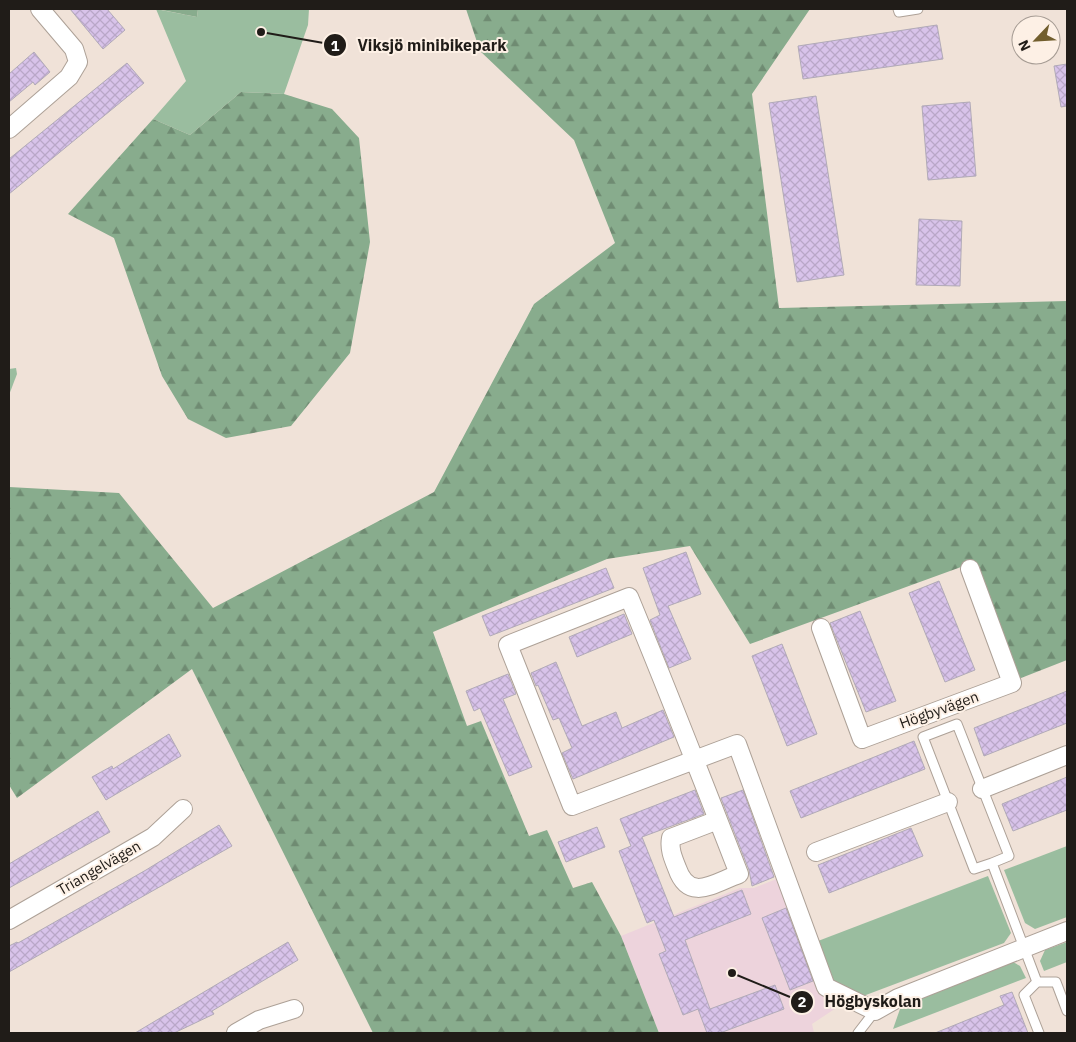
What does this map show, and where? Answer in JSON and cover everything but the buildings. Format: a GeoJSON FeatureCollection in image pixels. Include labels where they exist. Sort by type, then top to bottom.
{"type":"FeatureCollection","features":[{"type":"Feature","properties":{"kind":"street"},"geometry":{"type":"LineString","coordinates":[[9,129],[70,78],[78,62],[74,49],[40,9]]}},
{"type":"Feature","properties":{"kind":"street","name":"Högbyvägen"},"geometry":{"type":"LineString","coordinates":[[821,628],[862,739],[1012,683],[970,569]]}},
{"type":"Feature","properties":{"kind":"street"},"geometry":{"type":"LineString","coordinates":[[718,820],[695,759],[629,597],[508,644],[572,806],[695,759],[737,744],[826,987],[875,1011],[898,998],[1067,931]]}},
{"type":"Feature","properties":{"kind":"street"},"geometry":{"type":"LineString","coordinates":[[982,789],[1067,755]]}},
{"type":"Feature","properties":{"kind":"street"},"geometry":{"type":"LineString","coordinates":[[816,852],[948,802]]}},
{"type":"Feature","properties":{"kind":"street","name":"Triangelvägen"},"geometry":{"type":"LineString","coordinates":[[9,920],[154,836],[183,810]]}},
{"type":"Feature","properties":{"kind":"street"},"geometry":{"type":"LineString","coordinates":[[236,1033],[259,1020],[294,1009]]}},
{"type":"Feature","properties":{"kind":"lane"},"geometry":{"type":"LineString","coordinates":[[898,9],[899,12],[918,9]]}},
{"type":"Feature","properties":{"kind":"lane","name":"Högbyvägen"},"geometry":{"type":"LineString","coordinates":[[957,724],[1009,856],[974,869],[948,802],[923,737],[957,724]]}},
{"type":"Feature","properties":{"kind":"lane"},"geometry":{"type":"LineString","coordinates":[[992,863],[1037,982]]}},
{"type":"Feature","properties":{"kind":"lane"},"geometry":{"type":"LineString","coordinates":[[1039,1033],[1024,994],[1037,982],[1056,982],[1067,1011]]}},
{"type":"Feature","properties":{"kind":"lane"},"geometry":{"type":"LineString","coordinates":[[858,1033],[875,1011]]}},
{"type":"Feature","properties":{"kind":"shaded area"},"geometry":{"type":"Polygon","coordinates":[[[792,873],[842,1004],[812,1024],[814,1033],[659,1033],[621,936],[740,888],[754,888],[792,873]]]}},
{"type":"Feature","properties":{"kind":"green space"},"geometry":{"type":"Polygon","coordinates":[[[156,9],[197,17],[198,9],[309,9],[308,25],[284,94],[241,92],[190,135],[153,119],[186,81],[156,9]]]}},
{"type":"Feature","properties":{"kind":"green space"},"geometry":{"type":"Polygon","coordinates":[[[157,9],[198,9],[197,17],[157,9]]]}},
{"type":"Feature","properties":{"kind":"green space"},"geometry":{"type":"Polygon","coordinates":[[[466,9],[810,9],[752,94],[779,308],[1067,301],[1067,660],[1016,680],[972,563],[750,644],[690,546],[607,559],[433,632],[467,726],[481,721],[529,836],[547,830],[573,888],[592,882],[621,936],[659,1033],[373,1033],[192,669],[17,798],[9,785],[9,487],[119,493],[213,608],[434,492],[534,304],[615,243],[574,140],[480,51],[466,9]]]}},
{"type":"Feature","properties":{"kind":"green space"},"geometry":{"type":"Polygon","coordinates":[[[241,92],[284,94],[332,109],[359,138],[370,242],[350,353],[291,426],[226,438],[188,419],[162,376],[114,238],[68,214],[153,119],[190,135],[241,92]]]}},
{"type":"Feature","properties":{"kind":"green space"},"geometry":{"type":"Polygon","coordinates":[[[16,368],[17,374],[9,395],[9,369],[16,368]]]}},
{"type":"Feature","properties":{"kind":"green space"},"geometry":{"type":"Polygon","coordinates":[[[1067,846],[1067,917],[1035,929],[1025,923],[1004,870],[1067,846]]]}},
{"type":"Feature","properties":{"kind":"green space"},"geometry":{"type":"Polygon","coordinates":[[[988,876],[1011,933],[1004,943],[842,1004],[818,941],[988,876]]]}},
{"type":"Feature","properties":{"kind":"green space"},"geometry":{"type":"Polygon","coordinates":[[[1067,942],[1067,962],[1044,971],[1040,961],[1045,950],[1067,942]]]}},
{"type":"Feature","properties":{"kind":"green space"},"geometry":{"type":"Polygon","coordinates":[[[1013,962],[1020,966],[1026,978],[893,1029],[900,1009],[916,999],[1013,962]]]}},
{"type":"Feature","properties":{"kind":"place","name":"Viksjö minibikepark"},"geometry":{"type":"Point","coordinates":[261,32]}},
{"type":"Feature","properties":{"kind":"place","name":"Högbyskolan"},"geometry":{"type":"Point","coordinates":[732,973]}}]}
